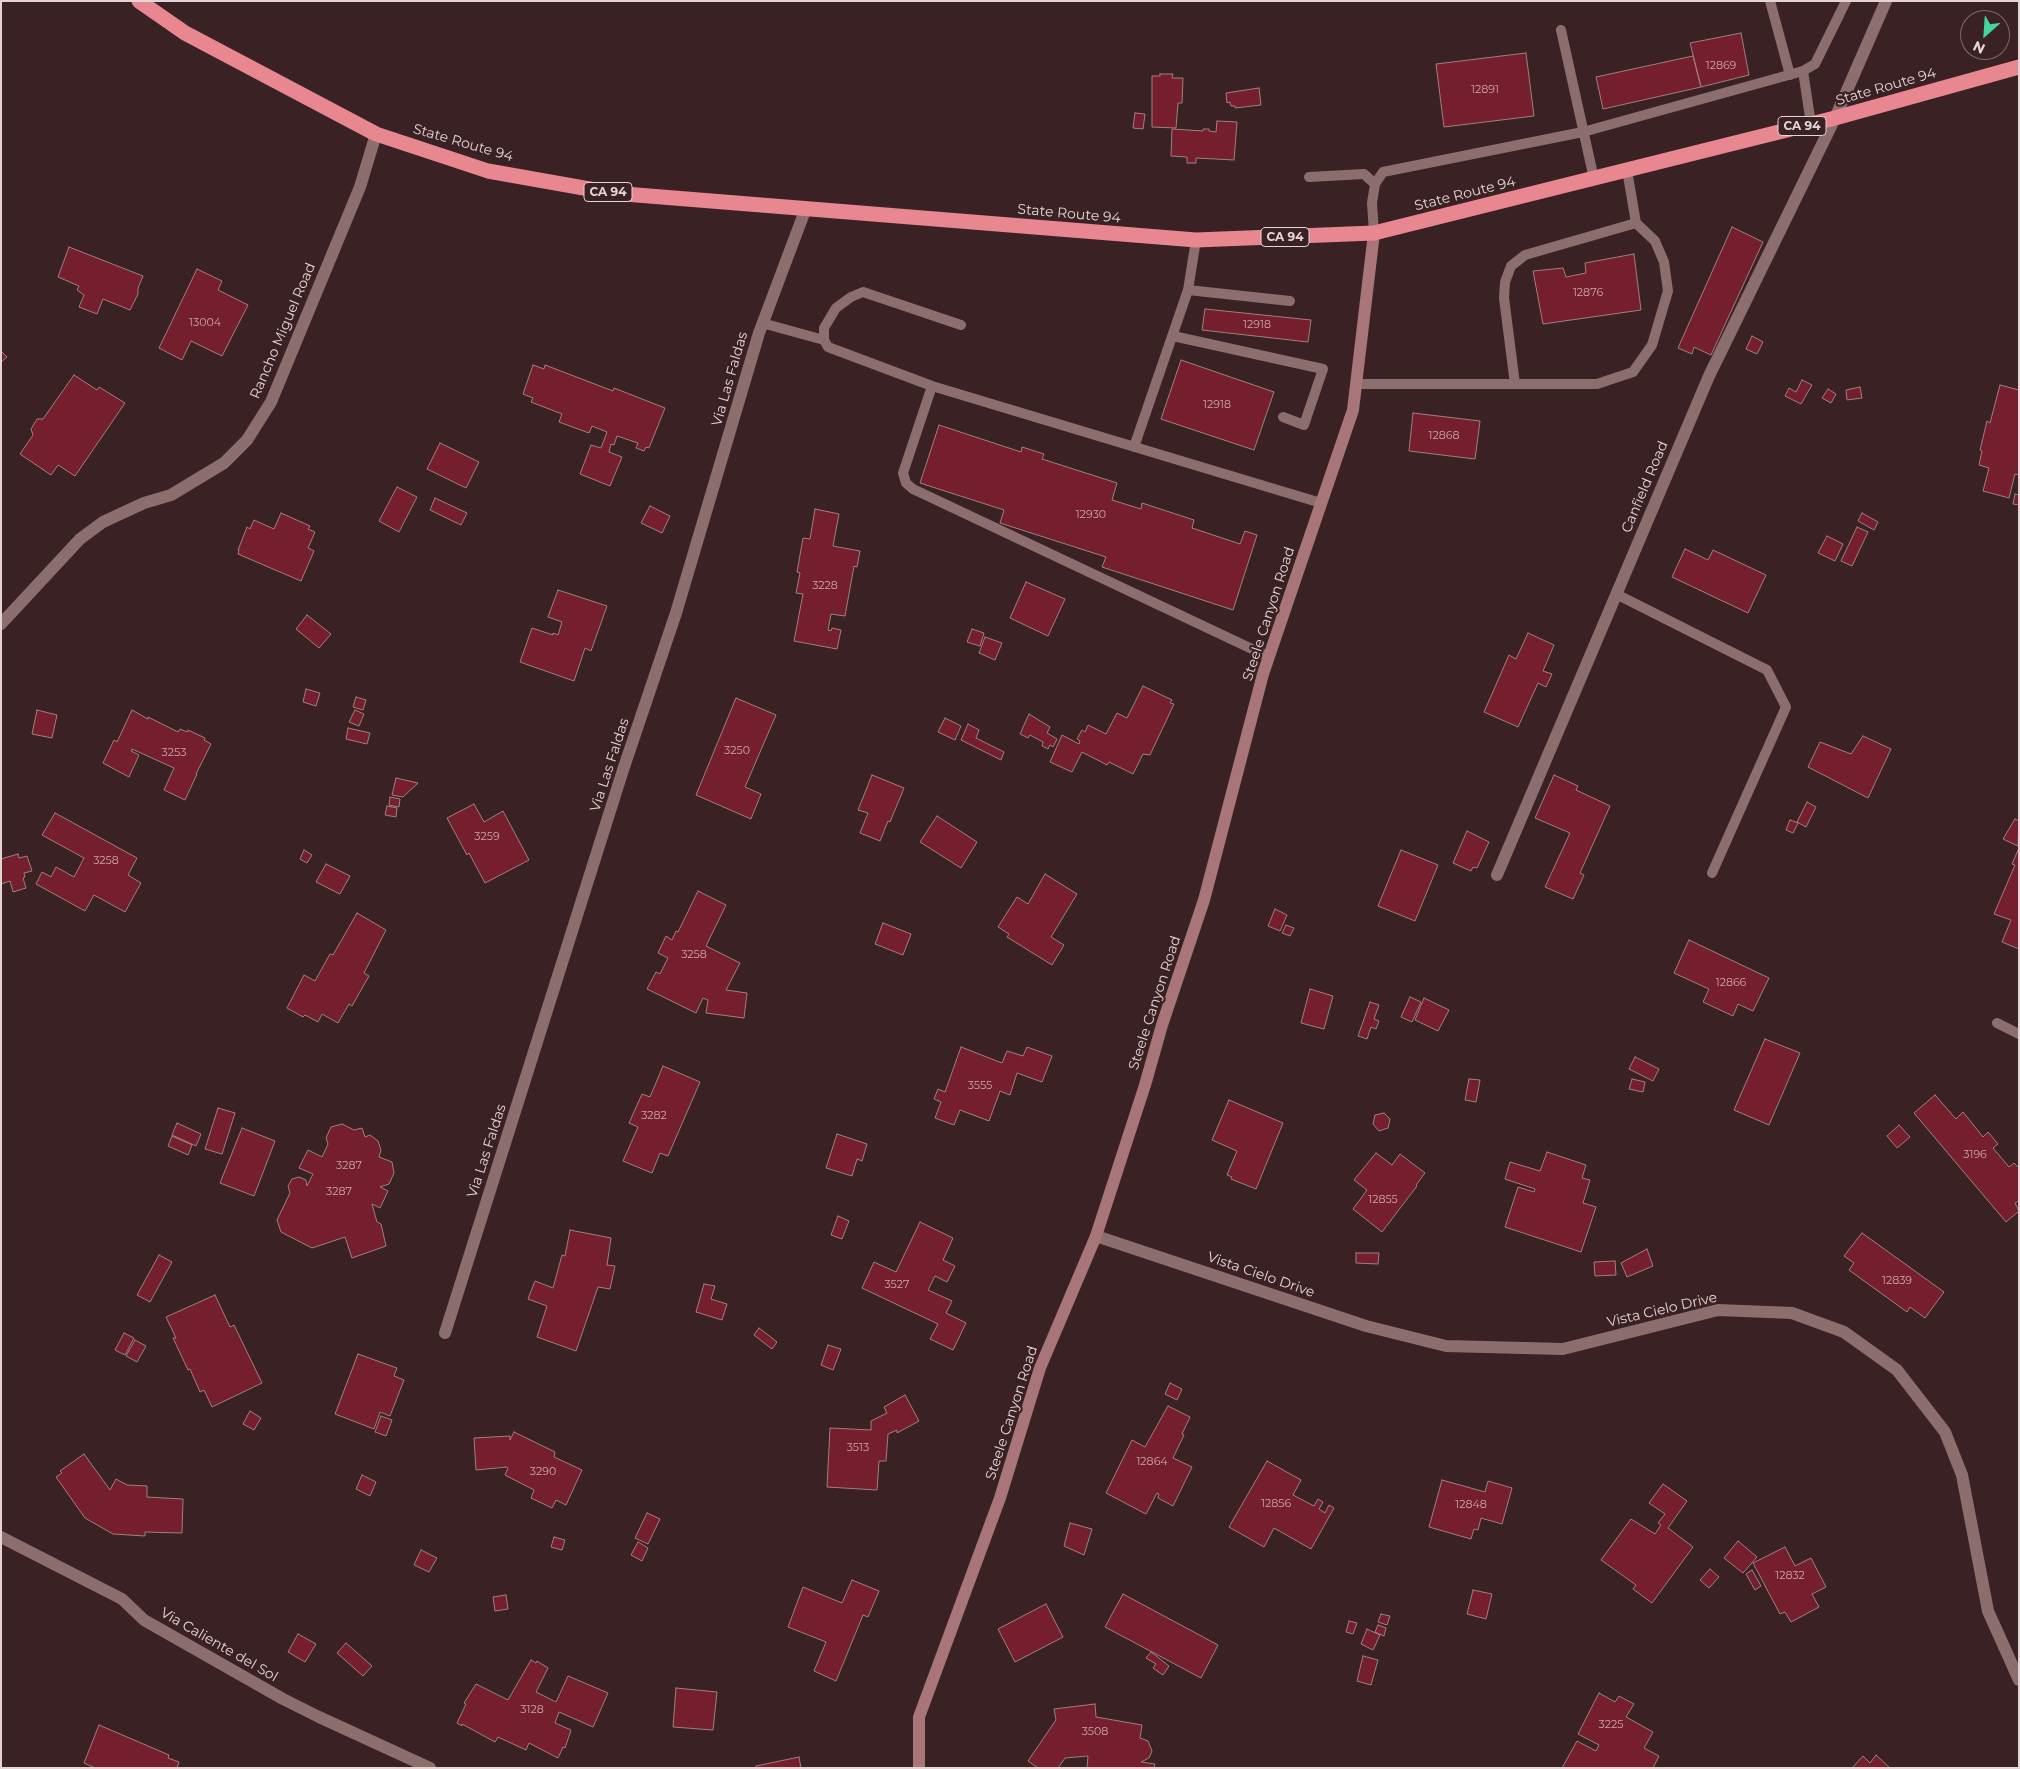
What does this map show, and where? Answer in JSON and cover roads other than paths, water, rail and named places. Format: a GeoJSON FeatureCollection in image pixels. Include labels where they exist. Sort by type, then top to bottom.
{"type":"FeatureCollection","features":[{"type":"Feature","properties":{"kind":"highway","name":"State Route 94"},"geometry":{"type":"LineString","coordinates":[[139,1],[185,34],[376,134],[488,171],[612,193],[1196,240],[1374,233],[1835,118],[2019,67]]}},
{"type":"Feature","properties":{"kind":"street","name":"Canfield Road"},"geometry":{"type":"LineString","coordinates":[[1496,874],[1709,376],[1835,118],[1886,1]]}},
{"type":"Feature","properties":{"kind":"street","name":"Rancho Miguel Road"},"geometry":{"type":"LineString","coordinates":[[1,624],[80,539],[103,522],[144,503],[171,495],[224,463],[247,440],[272,402],[360,187],[376,134]]}},
{"type":"Feature","properties":{"kind":"street","name":"Via Las Faldas"},"geometry":{"type":"LineString","coordinates":[[445,1333],[623,770],[676,614],[762,323],[806,208]]}},
{"type":"Feature","properties":{"kind":"street","name":"Steele Canyon Road"},"geometry":{"type":"LineString","coordinates":[[919,1768],[919,1717],[1000,1498],[1040,1368],[1096,1236],[1145,1085],[1162,1025],[1204,900],[1269,657],[1353,410],[1374,233]]}},
{"type":"Feature","properties":{"kind":"street","name":"Vista Cielo Drive"},"geometry":{"type":"LineString","coordinates":[[1096,1236],[1366,1326],[1446,1346],[1563,1349],[1718,1310],[1792,1313],[1844,1332],[1898,1370],[1945,1432],[1962,1475],[1988,1611],[2019,1680]]}},
{"type":"Feature","properties":{"kind":"street","name":"Via Caliente del Sol"},"geometry":{"type":"LineString","coordinates":[[1,1537],[122,1599],[144,1620],[284,1699],[430,1768]]}},
{"type":"Feature","properties":{"kind":"lane"},"geometry":{"type":"LineString","coordinates":[[1770,1],[1790,75]]}},
{"type":"Feature","properties":{"kind":"lane"},"geometry":{"type":"LineString","coordinates":[[1374,233],[1372,203],[1374,184],[1383,172],[1583,132],[1803,72],[1814,64],[1846,1]]}},
{"type":"Feature","properties":{"kind":"lane"},"geometry":{"type":"LineString","coordinates":[[1561,30],[1594,178]]}},
{"type":"Feature","properties":{"kind":"lane"},"geometry":{"type":"LineString","coordinates":[[1803,72],[1811,124]]}},
{"type":"Feature","properties":{"kind":"lane"},"geometry":{"type":"LineString","coordinates":[[1356,384],[1597,384],[1633,372],[1652,345],[1668,291],[1664,262],[1655,241],[1636,223],[1627,170]]}},
{"type":"Feature","properties":{"kind":"lane"},"geometry":{"type":"LineString","coordinates":[[1309,177],[1364,174],[1374,184]]}},
{"type":"Feature","properties":{"kind":"lane"},"geometry":{"type":"LineString","coordinates":[[1515,384],[1504,298],[1505,282],[1512,266],[1526,255],[1636,223]]}},
{"type":"Feature","properties":{"kind":"lane"},"geometry":{"type":"LineString","coordinates":[[1134,447],[1188,290],[1196,240]]}},
{"type":"Feature","properties":{"kind":"lane"},"geometry":{"type":"LineString","coordinates":[[1188,290],[1290,301]]}},
{"type":"Feature","properties":{"kind":"lane"},"geometry":{"type":"LineString","coordinates":[[961,325],[863,292],[851,297],[836,308],[824,328],[824,340],[828,347],[932,386],[1321,503]]}},
{"type":"Feature","properties":{"kind":"lane"},"geometry":{"type":"LineString","coordinates":[[762,323],[824,340]]}},
{"type":"Feature","properties":{"kind":"lane"},"geometry":{"type":"LineString","coordinates":[[1173,336],[1323,370],[1304,425],[1283,417]]}},
{"type":"Feature","properties":{"kind":"lane"},"geometry":{"type":"LineString","coordinates":[[932,386],[903,473],[906,483],[912,489],[1269,657]]}},
{"type":"Feature","properties":{"kind":"lane"},"geometry":{"type":"LineString","coordinates":[[1616,594],[1767,670],[1786,707],[1712,873]]}},
{"type":"Feature","properties":{"kind":"lane"},"geometry":{"type":"LineString","coordinates":[[1997,1024],[2019,1034]]}}]}
